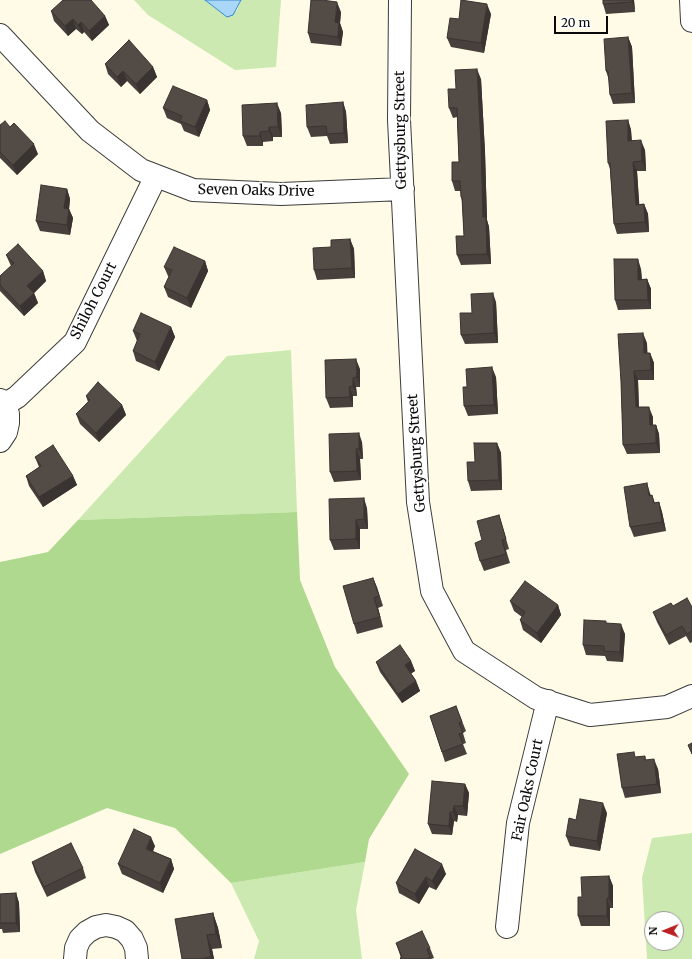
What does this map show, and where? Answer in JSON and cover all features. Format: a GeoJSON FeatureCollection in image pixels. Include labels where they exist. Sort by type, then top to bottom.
{"type":"FeatureCollection","features":[{"type":"Feature","properties":{"kind":"street","name":"Gettysburg Street"},"geometry":{"type":"LineString","coordinates":[[400,0],[399,120],[418,502],[432,591],[464,650],[536,698],[590,716],[667,707],[692,696]]}},
{"type":"Feature","properties":{"kind":"street"},"geometry":{"type":"LineString","coordinates":[[691,0],[692,21]]}},
{"type":"Feature","properties":{"kind":"street","name":"Seven Oaks Drive"},"geometry":{"type":"LineString","coordinates":[[0,35],[90,131],[141,170],[156,176],[193,190],[281,194],[402,189]]}},
{"type":"Feature","properties":{"kind":"street","name":"Shiloh Court"},"geometry":{"type":"LineString","coordinates":[[0,441],[6,432],[8,423],[8,414],[2,402],[17,397],[75,342],[156,176]]}},
{"type":"Feature","properties":{"kind":"street","name":"Fair Oaks Court"},"geometry":{"type":"LineString","coordinates":[[507,927],[518,823],[548,701]]}},
{"type":"Feature","properties":{"kind":"street"},"geometry":{"type":"LineString","coordinates":[[75,959],[76,948],[80,939],[87,932],[96,927],[106,925],[125,931],[132,939],[136,948],[137,959]]}},
{"type":"Feature","properties":{"kind":"green space"},"geometry":{"type":"Polygon","coordinates":[[[134,0],[205,0],[227,17],[237,10],[241,0],[281,0],[276,67],[235,70],[148,15],[134,0]]]}},
{"type":"Feature","properties":{"kind":"green space"},"geometry":{"type":"Polygon","coordinates":[[[291,350],[297,512],[78,520],[227,356],[291,350]]]}},
{"type":"Feature","properties":{"kind":"green space"},"geometry":{"type":"Polygon","coordinates":[[[297,512],[300,580],[335,667],[409,774],[369,839],[365,862],[231,883],[175,828],[107,808],[0,854],[0,562],[48,552],[78,520],[297,512]]]}},
{"type":"Feature","properties":{"kind":"green space"},"geometry":{"type":"Polygon","coordinates":[[[692,833],[692,959],[647,959],[647,951],[684,951],[684,911],[644,911],[642,878],[652,838],[692,833]]]}},
{"type":"Feature","properties":{"kind":"green space"},"geometry":{"type":"Polygon","coordinates":[[[365,862],[356,910],[362,959],[254,959],[259,941],[231,883],[365,862]]]}},
{"type":"Feature","properties":{"kind":"water"},"geometry":{"type":"Polygon","coordinates":[[[205,0],[241,0],[233,15],[227,17],[205,0]]]}},
{"type":"Feature","properties":{"kind":"building"},"geometry":{"type":"Polygon","coordinates":[[[63,0],[91,0],[105,16],[89,31],[81,22],[78,25],[73,19],[65,26],[51,11],[63,0]]]}},
{"type":"Feature","properties":{"kind":"building"},"geometry":{"type":"Polygon","coordinates":[[[311,0],[337,2],[335,22],[339,23],[338,37],[308,33],[311,0]]]}},
{"type":"Feature","properties":{"kind":"building"},"geometry":{"type":"Polygon","coordinates":[[[461,0],[487,4],[481,43],[447,38],[450,18],[459,19],[461,0]]]}},
{"type":"Feature","properties":{"kind":"building"},"geometry":{"type":"Polygon","coordinates":[[[603,0],[632,0],[632,2],[603,4],[603,0]]]}},
{"type":"Feature","properties":{"kind":"building"},"geometry":{"type":"Polygon","coordinates":[[[628,37],[632,93],[610,95],[608,71],[606,71],[604,39],[628,37]]]}},
{"type":"Feature","properties":{"kind":"building"},"geometry":{"type":"Polygon","coordinates":[[[129,40],[153,67],[136,84],[123,71],[117,77],[105,64],[129,40]]]}},
{"type":"Feature","properties":{"kind":"building"},"geometry":{"type":"Polygon","coordinates":[[[477,69],[483,217],[486,217],[487,254],[457,255],[456,236],[464,236],[462,197],[460,181],[452,181],[452,162],[459,162],[457,108],[449,108],[448,89],[456,89],[455,70],[477,69]]]}},
{"type":"Feature","properties":{"kind":"building"},"geometry":{"type":"Polygon","coordinates":[[[173,86],[207,100],[195,127],[180,121],[182,116],[163,108],[173,86]]]}},
{"type":"Feature","properties":{"kind":"building"},"geometry":{"type":"Polygon","coordinates":[[[343,102],[344,133],[327,134],[326,126],[307,127],[306,105],[343,102]]]}},
{"type":"Feature","properties":{"kind":"building"},"geometry":{"type":"Polygon","coordinates":[[[277,103],[278,127],[269,127],[269,131],[260,132],[260,136],[243,136],[242,105],[277,103]]]}},
{"type":"Feature","properties":{"kind":"building"},"geometry":{"type":"Polygon","coordinates":[[[628,120],[628,141],[641,140],[642,161],[633,162],[636,205],[644,204],[645,222],[614,224],[610,163],[608,163],[606,121],[628,120]]]}},
{"type":"Feature","properties":{"kind":"building"},"geometry":{"type":"Polygon","coordinates":[[[5,121],[10,127],[14,123],[34,144],[13,165],[0,152],[0,125],[5,121]]]}},
{"type":"Feature","properties":{"kind":"building"},"geometry":{"type":"Polygon","coordinates":[[[41,185],[67,189],[64,208],[69,209],[67,225],[36,221],[41,185]]]}},
{"type":"Feature","properties":{"kind":"building"},"geometry":{"type":"Polygon","coordinates":[[[350,239],[352,268],[314,270],[313,248],[331,247],[331,240],[350,239]]]}},
{"type":"Feature","properties":{"kind":"building"},"geometry":{"type":"Polygon","coordinates":[[[18,244],[43,271],[27,286],[34,293],[20,306],[0,285],[0,276],[14,263],[6,255],[18,244]]]}},
{"type":"Feature","properties":{"kind":"building"},"geometry":{"type":"Polygon","coordinates":[[[174,247],[205,261],[187,298],[164,287],[172,270],[164,267],[174,247]]]}},
{"type":"Feature","properties":{"kind":"building"},"geometry":{"type":"Polygon","coordinates":[[[614,259],[638,259],[638,280],[647,279],[648,300],[615,300],[614,259]]]}},
{"type":"Feature","properties":{"kind":"building"},"geometry":{"type":"Polygon","coordinates":[[[493,293],[494,333],[461,335],[460,313],[472,313],[471,294],[493,293]]]}},
{"type":"Feature","properties":{"kind":"building"},"geometry":{"type":"Polygon","coordinates":[[[141,313],[171,327],[155,362],[133,351],[140,334],[133,331],[141,313]]]}},
{"type":"Feature","properties":{"kind":"building"},"geometry":{"type":"Polygon","coordinates":[[[643,333],[644,353],[650,353],[651,370],[634,371],[636,407],[649,407],[650,425],[656,425],[656,443],[623,445],[618,334],[643,333]]]}},
{"type":"Feature","properties":{"kind":"building"},"geometry":{"type":"Polygon","coordinates":[[[356,359],[357,377],[353,378],[353,386],[349,387],[350,397],[326,398],[325,360],[356,359]]]}},
{"type":"Feature","properties":{"kind":"building"},"geometry":{"type":"Polygon","coordinates":[[[492,367],[494,405],[464,406],[463,387],[467,387],[466,369],[492,367]]]}},
{"type":"Feature","properties":{"kind":"building"},"geometry":{"type":"Polygon","coordinates":[[[98,382],[122,405],[96,433],[76,414],[90,400],[86,396],[98,382]]]}},
{"type":"Feature","properties":{"kind":"building"},"geometry":{"type":"Polygon","coordinates":[[[359,433],[359,449],[356,449],[357,471],[330,472],[329,434],[359,433]]]}},
{"type":"Feature","properties":{"kind":"building"},"geometry":{"type":"Polygon","coordinates":[[[474,443],[497,443],[499,480],[468,481],[467,462],[475,462],[474,443]]]}},
{"type":"Feature","properties":{"kind":"building"},"geometry":{"type":"Polygon","coordinates":[[[53,445],[73,476],[39,497],[26,476],[41,466],[35,457],[53,445]]]}},
{"type":"Feature","properties":{"kind":"building"},"geometry":{"type":"Polygon","coordinates":[[[647,483],[649,496],[652,495],[654,503],[659,502],[662,522],[630,527],[624,487],[647,483]]]}},
{"type":"Feature","properties":{"kind":"building"},"geometry":{"type":"Polygon","coordinates":[[[364,498],[364,519],[356,520],[356,539],[330,540],[329,499],[364,498]]]}},
{"type":"Feature","properties":{"kind":"building"},"geometry":{"type":"Polygon","coordinates":[[[499,515],[506,539],[502,540],[506,554],[480,561],[475,543],[482,540],[477,521],[499,515]]]}},
{"type":"Feature","properties":{"kind":"building"},"geometry":{"type":"Polygon","coordinates":[[[373,578],[379,596],[374,598],[380,617],[354,624],[343,586],[373,578]]]}},
{"type":"Feature","properties":{"kind":"building"},"geometry":{"type":"Polygon","coordinates":[[[525,581],[558,605],[537,633],[520,620],[525,612],[510,601],[525,581]]]}},
{"type":"Feature","properties":{"kind":"building"},"geometry":{"type":"Polygon","coordinates":[[[687,598],[692,607],[692,631],[687,634],[682,626],[666,635],[653,612],[671,603],[673,606],[687,598]]]}},
{"type":"Feature","properties":{"kind":"building"},"geometry":{"type":"Polygon","coordinates":[[[584,620],[606,621],[606,623],[621,624],[620,652],[604,651],[604,646],[583,645],[584,620]]]}},
{"type":"Feature","properties":{"kind":"building"},"geometry":{"type":"Polygon","coordinates":[[[400,645],[411,661],[405,665],[416,681],[398,694],[376,662],[400,645]]]}},
{"type":"Feature","properties":{"kind":"building"},"geometry":{"type":"Polygon","coordinates":[[[456,706],[462,722],[459,723],[463,733],[459,734],[463,744],[442,752],[430,716],[456,706]]]}},
{"type":"Feature","properties":{"kind":"building"},"geometry":{"type":"Polygon","coordinates":[[[692,743],[692,754],[688,745],[692,743]]]}},
{"type":"Feature","properties":{"kind":"building"},"geometry":{"type":"Polygon","coordinates":[[[634,752],[635,757],[645,756],[645,760],[654,759],[657,784],[622,788],[617,754],[634,752]]]}},
{"type":"Feature","properties":{"kind":"building"},"geometry":{"type":"Polygon","coordinates":[[[432,781],[465,784],[463,806],[454,806],[453,812],[450,812],[449,826],[428,824],[432,781]]]}},
{"type":"Feature","properties":{"kind":"building"},"geometry":{"type":"Polygon","coordinates":[[[580,799],[603,803],[597,841],[566,836],[569,818],[576,820],[580,799]]]}},
{"type":"Feature","properties":{"kind":"building"},"geometry":{"type":"Polygon","coordinates":[[[134,829],[151,837],[146,849],[171,859],[160,883],[118,864],[134,829]]]}},
{"type":"Feature","properties":{"kind":"building"},"geometry":{"type":"Polygon","coordinates":[[[71,843],[83,868],[44,887],[32,862],[71,843]]]}},
{"type":"Feature","properties":{"kind":"building"},"geometry":{"type":"Polygon","coordinates":[[[415,849],[442,864],[432,881],[426,877],[415,894],[396,883],[415,849]]]}},
{"type":"Feature","properties":{"kind":"building"},"geometry":{"type":"Polygon","coordinates":[[[609,876],[607,916],[578,916],[578,897],[582,897],[581,877],[609,876]]]}},
{"type":"Feature","properties":{"kind":"building"},"geometry":{"type":"Polygon","coordinates":[[[16,893],[16,923],[0,923],[0,894],[16,893]]]}},
{"type":"Feature","properties":{"kind":"building"},"geometry":{"type":"Polygon","coordinates":[[[213,913],[216,934],[207,935],[211,957],[201,959],[182,959],[175,919],[213,913]]]}},
{"type":"Feature","properties":{"kind":"building"},"geometry":{"type":"Polygon","coordinates":[[[422,931],[430,948],[427,949],[430,957],[427,959],[401,959],[400,958],[402,957],[396,943],[422,931]]]}}]}
